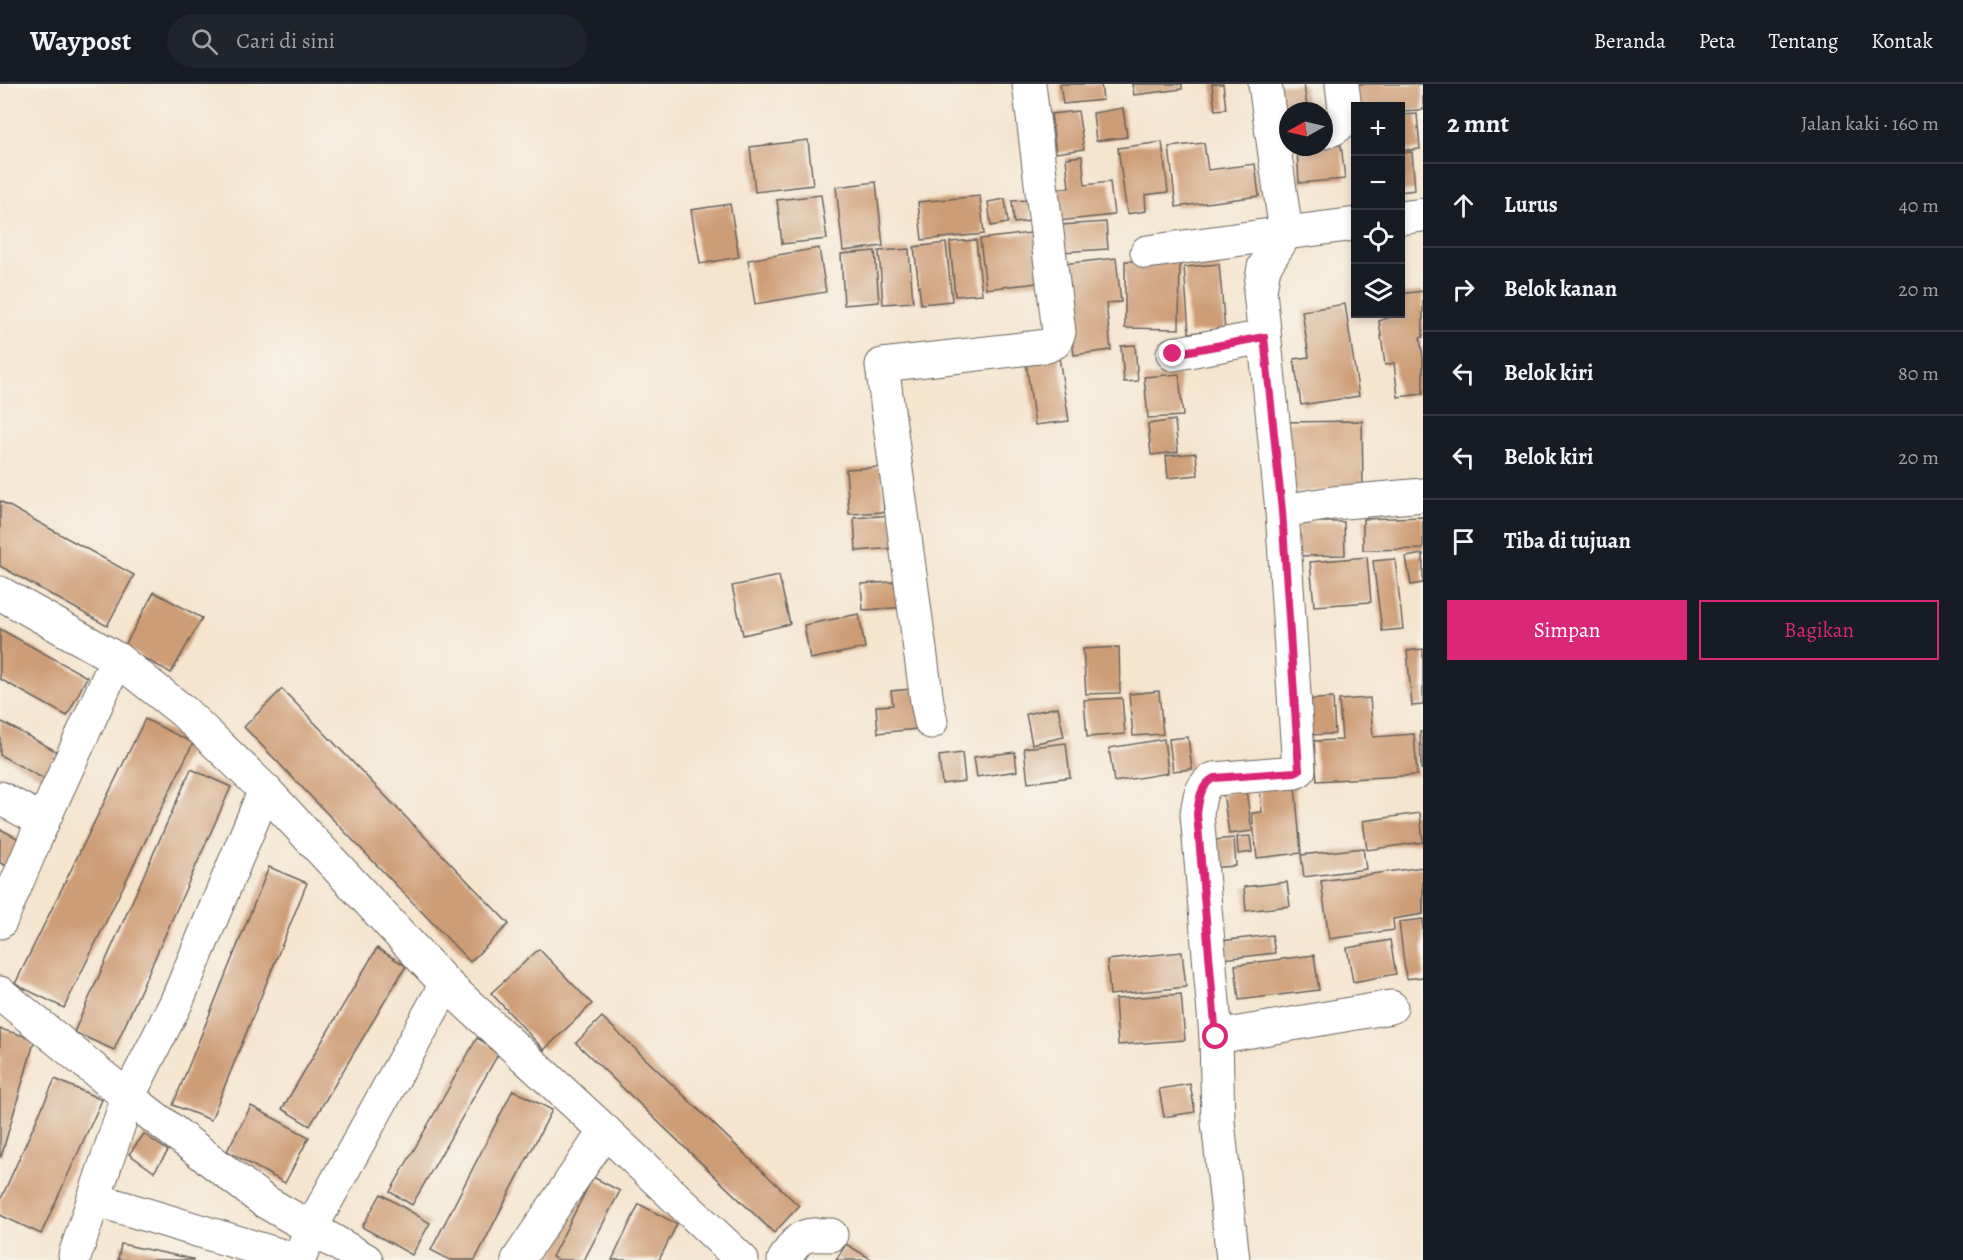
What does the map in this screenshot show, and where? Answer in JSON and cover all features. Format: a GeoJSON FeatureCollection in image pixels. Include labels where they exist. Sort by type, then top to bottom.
{"type":"FeatureCollection","features":[{"type":"Feature","properties":{"kind":"street"},"geometry":{"type":"LineString","coordinates":[[931,722],[882,365],[1047,346],[1055,342],[1059,332],[1029,84]]}},
{"type":"Feature","properties":{"kind":"street"},"geometry":{"type":"LineString","coordinates":[[1265,84],[1279,133]]}},
{"type":"Feature","properties":{"kind":"street"},"geometry":{"type":"LineString","coordinates":[[1333,130],[1341,123],[1345,115],[1342,84]]}},
{"type":"Feature","properties":{"kind":"street"},"geometry":{"type":"LineString","coordinates":[[1233,1260],[1218,1122],[1216,1037],[1197,814],[1199,794],[1214,778],[1299,770],[1282,511],[1260,291],[1264,267],[1286,233],[1283,156]]}},
{"type":"Feature","properties":{"kind":"street"},"geometry":{"type":"LineString","coordinates":[[1405,217],[1423,215]]}},
{"type":"Feature","properties":{"kind":"street"},"geometry":{"type":"LineString","coordinates":[[1148,252],[1351,225]]}},
{"type":"Feature","properties":{"kind":"street"},"geometry":{"type":"LineString","coordinates":[[1173,354],[1264,337]]}},
{"type":"Feature","properties":{"kind":"street"},"geometry":{"type":"LineString","coordinates":[[1282,511],[1333,502],[1423,495]]}},
{"type":"Feature","properties":{"kind":"street"},"geometry":{"type":"LineString","coordinates":[[0,592],[117,659],[184,712],[265,790],[446,984],[605,1131],[711,1249],[742,1260]]}},
{"type":"Feature","properties":{"kind":"street"},"geometry":{"type":"LineString","coordinates":[[0,922],[117,659]]}},
{"type":"Feature","properties":{"kind":"street"},"geometry":{"type":"LineString","coordinates":[[75,1255],[128,1097],[176,1003],[265,790]]}},
{"type":"Feature","properties":{"kind":"street"},"geometry":{"type":"LineString","coordinates":[[0,798],[43,821]]}},
{"type":"Feature","properties":{"kind":"street"},"geometry":{"type":"LineString","coordinates":[[94,1198],[297,1260],[310,1228],[446,984]]}},
{"type":"Feature","properties":{"kind":"street"},"geometry":{"type":"LineString","coordinates":[[0,993],[128,1097],[264,1201],[366,1260]]}},
{"type":"Feature","properties":{"kind":"street"},"geometry":{"type":"LineString","coordinates":[[1216,1037],[1391,1007]]}},
{"type":"Feature","properties":{"kind":"street"},"geometry":{"type":"LineString","coordinates":[[518,1260],[605,1131]]}},
{"type":"Feature","properties":{"kind":"street"},"geometry":{"type":"LineString","coordinates":[[784,1260],[797,1239],[811,1234],[831,1235]]}},
{"type":"Feature","properties":{"kind":"building"},"geometry":{"type":"Polygon","coordinates":[[[1060,84],[1101,84],[1103,100],[1063,104],[1060,84]]]}},
{"type":"Feature","properties":{"kind":"building"},"geometry":{"type":"Polygon","coordinates":[[[1132,84],[1182,84],[1182,89],[1134,95],[1132,84]]]}},
{"type":"Feature","properties":{"kind":"building"},"geometry":{"type":"Polygon","coordinates":[[[1212,84],[1223,84],[1226,109],[1215,110],[1212,84]]]}},
{"type":"Feature","properties":{"kind":"building"},"geometry":{"type":"Polygon","coordinates":[[[1278,84],[1304,84],[1306,102],[1281,102],[1278,84]]]}},
{"type":"Feature","properties":{"kind":"building"},"geometry":{"type":"Polygon","coordinates":[[[1350,84],[1423,84],[1423,110],[1405,111],[1405,102],[1355,102],[1350,84]]]}},
{"type":"Feature","properties":{"kind":"building"},"geometry":{"type":"Polygon","coordinates":[[[1123,108],[1127,137],[1096,141],[1093,113],[1123,108]]]}},
{"type":"Feature","properties":{"kind":"building"},"geometry":{"type":"Polygon","coordinates":[[[1078,111],[1084,149],[1056,153],[1051,114],[1078,111]]]}},
{"type":"Feature","properties":{"kind":"building"},"geometry":{"type":"Polygon","coordinates":[[[1417,114],[1420,149],[1405,150],[1405,115],[1417,114]]]}},
{"type":"Feature","properties":{"kind":"building"},"geometry":{"type":"Polygon","coordinates":[[[808,140],[813,185],[755,192],[750,147],[808,140]]]}},
{"type":"Feature","properties":{"kind":"building"},"geometry":{"type":"Polygon","coordinates":[[[1162,142],[1168,192],[1145,195],[1146,211],[1127,214],[1118,148],[1162,142]]]}},
{"type":"Feature","properties":{"kind":"building"},"geometry":{"type":"Polygon","coordinates":[[[1204,143],[1208,170],[1255,164],[1259,196],[1176,207],[1169,147],[1204,143]]]}},
{"type":"Feature","properties":{"kind":"building"},"geometry":{"type":"Polygon","coordinates":[[[1341,145],[1345,179],[1299,183],[1297,156],[1333,156],[1333,146],[1341,145]]]}},
{"type":"Feature","properties":{"kind":"building"},"geometry":{"type":"Polygon","coordinates":[[[1412,152],[1415,190],[1405,191],[1405,156],[1405,153],[1412,152]]]}},
{"type":"Feature","properties":{"kind":"building"},"geometry":{"type":"Polygon","coordinates":[[[1082,156],[1085,185],[1110,182],[1114,215],[1058,221],[1054,189],[1069,188],[1066,158],[1082,156]]]}},
{"type":"Feature","properties":{"kind":"building"},"geometry":{"type":"Polygon","coordinates":[[[876,182],[883,246],[843,251],[836,187],[876,182]]]}},
{"type":"Feature","properties":{"kind":"building"},"geometry":{"type":"Polygon","coordinates":[[[821,195],[827,239],[782,244],[777,200],[821,195]]]}},
{"type":"Feature","properties":{"kind":"building"},"geometry":{"type":"Polygon","coordinates":[[[980,196],[984,234],[922,240],[918,202],[980,196]]]}},
{"type":"Feature","properties":{"kind":"building"},"geometry":{"type":"Polygon","coordinates":[[[1005,199],[1008,223],[991,226],[988,202],[1005,199]]]}},
{"type":"Feature","properties":{"kind":"building"},"geometry":{"type":"Polygon","coordinates":[[[1029,200],[1031,221],[1014,223],[1012,201],[1029,200]]]}},
{"type":"Feature","properties":{"kind":"building"},"geometry":{"type":"Polygon","coordinates":[[[730,204],[739,257],[700,264],[691,210],[730,204]]]}},
{"type":"Feature","properties":{"kind":"building"},"geometry":{"type":"Polygon","coordinates":[[[1106,222],[1108,249],[1062,252],[1061,225],[1106,222]]]}},
{"type":"Feature","properties":{"kind":"building"},"geometry":{"type":"Polygon","coordinates":[[[1039,232],[1045,282],[986,289],[980,239],[1039,232]]]}},
{"type":"Feature","properties":{"kind":"building"},"geometry":{"type":"Polygon","coordinates":[[[976,240],[982,294],[955,296],[950,242],[976,240]]]}},
{"type":"Feature","properties":{"kind":"building"},"geometry":{"type":"Polygon","coordinates":[[[946,243],[952,301],[921,304],[914,247],[946,243]]]}},
{"type":"Feature","properties":{"kind":"building"},"geometry":{"type":"Polygon","coordinates":[[[819,248],[826,292],[755,304],[748,260],[819,248]]]}},
{"type":"Feature","properties":{"kind":"building"},"geometry":{"type":"Polygon","coordinates":[[[909,249],[913,302],[883,304],[879,251],[909,249]]]}},
{"type":"Feature","properties":{"kind":"building"},"geometry":{"type":"Polygon","coordinates":[[[875,251],[879,302],[844,305],[841,254],[875,251]]]}},
{"type":"Feature","properties":{"kind":"building"},"geometry":{"type":"Polygon","coordinates":[[[1116,258],[1121,302],[1106,303],[1111,350],[1074,355],[1063,264],[1116,258]]]}},
{"type":"Feature","properties":{"kind":"building"},"geometry":{"type":"Polygon","coordinates":[[[1125,261],[1180,261],[1179,329],[1125,328],[1125,261]]]}},
{"type":"Feature","properties":{"kind":"building"},"geometry":{"type":"Polygon","coordinates":[[[1219,264],[1225,330],[1189,333],[1184,267],[1219,264]]]}},
{"type":"Feature","properties":{"kind":"building"},"geometry":{"type":"Polygon","coordinates":[[[1423,291],[1423,337],[1420,338],[1423,358],[1423,394],[1398,397],[1394,363],[1385,365],[1379,321],[1387,318],[1405,318],[1405,293],[1423,291]]]}},
{"type":"Feature","properties":{"kind":"building"},"geometry":{"type":"Polygon","coordinates":[[[1345,304],[1359,396],[1301,405],[1294,359],[1309,357],[1302,311],[1345,304]]]}},
{"type":"Feature","properties":{"kind":"building"},"geometry":{"type":"Polygon","coordinates":[[[1135,345],[1138,381],[1124,382],[1121,346],[1135,345]]]}},
{"type":"Feature","properties":{"kind":"building"},"geometry":{"type":"Polygon","coordinates":[[[1059,357],[1069,421],[1035,425],[1026,362],[1059,357]]]}},
{"type":"Feature","properties":{"kind":"building"},"geometry":{"type":"Polygon","coordinates":[[[1179,374],[1183,416],[1148,418],[1144,377],[1179,374]]]}},
{"type":"Feature","properties":{"kind":"building"},"geometry":{"type":"Polygon","coordinates":[[[1175,420],[1178,452],[1151,455],[1148,424],[1175,420]]]}},
{"type":"Feature","properties":{"kind":"building"},"geometry":{"type":"Polygon","coordinates":[[[1362,421],[1363,486],[1284,494],[1283,422],[1362,421]]]}},
{"type":"Feature","properties":{"kind":"building"},"geometry":{"type":"Polygon","coordinates":[[[1196,453],[1198,475],[1168,478],[1166,456],[1196,453]]]}},
{"type":"Feature","properties":{"kind":"building"},"geometry":{"type":"Polygon","coordinates":[[[881,467],[884,512],[849,514],[846,469],[881,467]]]}},
{"type":"Feature","properties":{"kind":"building"},"geometry":{"type":"Polygon","coordinates":[[[0,501],[134,575],[107,626],[0,566],[0,501]]]}},
{"type":"Feature","properties":{"kind":"building"},"geometry":{"type":"Polygon","coordinates":[[[893,515],[896,548],[856,551],[854,518],[893,515]]]}},
{"type":"Feature","properties":{"kind":"building"},"geometry":{"type":"Polygon","coordinates":[[[1423,517],[1423,549],[1363,550],[1363,519],[1423,517]]]}},
{"type":"Feature","properties":{"kind":"building"},"geometry":{"type":"Polygon","coordinates":[[[1297,522],[1344,522],[1345,555],[1298,556],[1297,522]]]}},
{"type":"Feature","properties":{"kind":"building"},"geometry":{"type":"Polygon","coordinates":[[[1423,554],[1423,583],[1411,585],[1406,557],[1423,554]]]}},
{"type":"Feature","properties":{"kind":"building"},"geometry":{"type":"Polygon","coordinates":[[[1367,557],[1371,602],[1314,606],[1310,562],[1367,557]]]}},
{"type":"Feature","properties":{"kind":"building"},"geometry":{"type":"Polygon","coordinates":[[[1395,559],[1403,629],[1382,631],[1373,561],[1395,559]]]}},
{"type":"Feature","properties":{"kind":"building"},"geometry":{"type":"Polygon","coordinates":[[[779,576],[790,624],[743,635],[732,586],[779,576]]]}},
{"type":"Feature","properties":{"kind":"building"},"geometry":{"type":"Polygon","coordinates":[[[906,581],[909,607],[863,610],[861,584],[906,581]]]}},
{"type":"Feature","properties":{"kind":"building"},"geometry":{"type":"Polygon","coordinates":[[[154,592],[202,618],[171,673],[124,647],[154,592]]]}},
{"type":"Feature","properties":{"kind":"building"},"geometry":{"type":"Polygon","coordinates":[[[859,614],[865,648],[810,659],[804,625],[859,614]]]}},
{"type":"Feature","properties":{"kind":"building"},"geometry":{"type":"Polygon","coordinates":[[[0,629],[87,677],[67,716],[0,679],[0,629]]]}},
{"type":"Feature","properties":{"kind":"building"},"geometry":{"type":"Polygon","coordinates":[[[1119,647],[1120,693],[1086,694],[1083,649],[1119,647]]]}},
{"type":"Feature","properties":{"kind":"building"},"geometry":{"type":"Polygon","coordinates":[[[1423,649],[1423,705],[1412,706],[1407,651],[1423,649]]]}},
{"type":"Feature","properties":{"kind":"building"},"geometry":{"type":"Polygon","coordinates":[[[921,688],[926,728],[878,733],[876,706],[893,705],[891,691],[921,688]]]}},
{"type":"Feature","properties":{"kind":"building"},"geometry":{"type":"Polygon","coordinates":[[[282,689],[509,924],[470,962],[244,727],[282,689]]]}},
{"type":"Feature","properties":{"kind":"building"},"geometry":{"type":"Polygon","coordinates":[[[1159,691],[1163,734],[1133,736],[1129,694],[1159,691]]]}},
{"type":"Feature","properties":{"kind":"building"},"geometry":{"type":"Polygon","coordinates":[[[1122,698],[1125,734],[1087,737],[1084,700],[1122,698]]]}},
{"type":"Feature","properties":{"kind":"building"},"geometry":{"type":"Polygon","coordinates":[[[1333,698],[1335,734],[1306,735],[1304,700],[1333,698]]]}},
{"type":"Feature","properties":{"kind":"building"},"geometry":{"type":"Polygon","coordinates":[[[1370,698],[1373,737],[1414,734],[1417,775],[1317,781],[1314,741],[1342,740],[1339,700],[1370,698]]]}},
{"type":"Feature","properties":{"kind":"building"},"geometry":{"type":"Polygon","coordinates":[[[1058,707],[1064,737],[1032,744],[1026,714],[1058,707]]]}},
{"type":"Feature","properties":{"kind":"building"},"geometry":{"type":"Polygon","coordinates":[[[145,719],[193,743],[64,1008],[15,984],[145,719]]]}},
{"type":"Feature","properties":{"kind":"building"},"geometry":{"type":"Polygon","coordinates":[[[0,721],[58,752],[44,779],[0,755],[0,721]]]}},
{"type":"Feature","properties":{"kind":"building"},"geometry":{"type":"Polygon","coordinates":[[[1420,732],[1423,732],[1423,769],[1421,769],[1420,732]]]}},
{"type":"Feature","properties":{"kind":"building"},"geometry":{"type":"Polygon","coordinates":[[[1188,737],[1192,769],[1173,771],[1169,739],[1188,737]]]}},
{"type":"Feature","properties":{"kind":"building"},"geometry":{"type":"Polygon","coordinates":[[[1164,739],[1168,773],[1114,782],[1109,748],[1164,739]]]}},
{"type":"Feature","properties":{"kind":"building"},"geometry":{"type":"Polygon","coordinates":[[[1066,743],[1070,777],[1028,783],[1024,748],[1066,743]]]}},
{"type":"Feature","properties":{"kind":"building"},"geometry":{"type":"Polygon","coordinates":[[[1015,752],[1017,771],[977,777],[974,757],[1015,752]]]}},
{"type":"Feature","properties":{"kind":"building"},"geometry":{"type":"Polygon","coordinates":[[[962,753],[965,781],[942,784],[939,756],[962,753]]]}},
{"type":"Feature","properties":{"kind":"building"},"geometry":{"type":"Polygon","coordinates":[[[191,769],[231,787],[114,1050],[74,1032],[191,769]]]}},
{"type":"Feature","properties":{"kind":"building"},"geometry":{"type":"Polygon","coordinates":[[[1295,786],[1301,853],[1257,858],[1252,813],[1262,812],[1260,790],[1295,786]]]}},
{"type":"Feature","properties":{"kind":"building"},"geometry":{"type":"Polygon","coordinates":[[[1246,790],[1252,831],[1229,834],[1223,793],[1246,790]]]}},
{"type":"Feature","properties":{"kind":"building"},"geometry":{"type":"Polygon","coordinates":[[[1420,813],[1423,842],[1367,850],[1363,821],[1420,813]]]}},
{"type":"Feature","properties":{"kind":"building"},"geometry":{"type":"Polygon","coordinates":[[[0,829],[21,840],[7,866],[0,863],[0,829]]]}},
{"type":"Feature","properties":{"kind":"building"},"geometry":{"type":"Polygon","coordinates":[[[1250,836],[1252,852],[1238,854],[1237,837],[1250,836]]]}},
{"type":"Feature","properties":{"kind":"building"},"geometry":{"type":"Polygon","coordinates":[[[1234,838],[1236,866],[1206,868],[1204,841],[1234,838]]]}},
{"type":"Feature","properties":{"kind":"building"},"geometry":{"type":"Polygon","coordinates":[[[1363,848],[1366,869],[1304,877],[1301,855],[1363,848]]]}},
{"type":"Feature","properties":{"kind":"building"},"geometry":{"type":"Polygon","coordinates":[[[269,867],[307,883],[211,1120],[173,1105],[269,867]]]}},
{"type":"Feature","properties":{"kind":"building"},"geometry":{"type":"Polygon","coordinates":[[[1423,867],[1423,914],[1393,919],[1394,930],[1329,939],[1321,881],[1423,867]]]}},
{"type":"Feature","properties":{"kind":"building"},"geometry":{"type":"Polygon","coordinates":[[[1287,882],[1290,906],[1246,911],[1244,887],[1287,882]]]}},
{"type":"Feature","properties":{"kind":"building"},"geometry":{"type":"Polygon","coordinates":[[[1423,919],[1423,977],[1406,979],[1399,922],[1423,919]]]}},
{"type":"Feature","properties":{"kind":"building"},"geometry":{"type":"Polygon","coordinates":[[[1272,935],[1275,953],[1223,959],[1220,941],[1272,935]]]}},
{"type":"Feature","properties":{"kind":"building"},"geometry":{"type":"Polygon","coordinates":[[[1390,940],[1396,974],[1353,982],[1347,948],[1390,940]]]}},
{"type":"Feature","properties":{"kind":"building"},"geometry":{"type":"Polygon","coordinates":[[[377,948],[406,966],[310,1126],[282,1109],[377,948]]]}},
{"type":"Feature","properties":{"kind":"building"},"geometry":{"type":"Polygon","coordinates":[[[539,949],[592,1004],[544,1050],[491,993],[539,949]]]}},
{"type":"Feature","properties":{"kind":"building"},"geometry":{"type":"Polygon","coordinates":[[[1182,952],[1186,987],[1110,995],[1107,960],[1182,952]]]}},
{"type":"Feature","properties":{"kind":"building"},"geometry":{"type":"Polygon","coordinates":[[[1314,955],[1319,990],[1239,1000],[1235,965],[1314,955]]]}},
{"type":"Feature","properties":{"kind":"building"},"geometry":{"type":"Polygon","coordinates":[[[1181,994],[1185,1040],[1118,1045],[1115,999],[1181,994]]]}},
{"type":"Feature","properties":{"kind":"building"},"geometry":{"type":"Polygon","coordinates":[[[602,1017],[799,1206],[774,1233],[576,1043],[602,1017]]]}},
{"type":"Feature","properties":{"kind":"building"},"geometry":{"type":"Polygon","coordinates":[[[0,1029],[35,1039],[1,1157],[0,1156],[0,1029]]]}},
{"type":"Feature","properties":{"kind":"building"},"geometry":{"type":"Polygon","coordinates":[[[477,1038],[500,1051],[412,1205],[390,1192],[477,1038]]]}},
{"type":"Feature","properties":{"kind":"building"},"geometry":{"type":"Polygon","coordinates":[[[55,1079],[102,1100],[41,1234],[0,1215],[0,1201],[55,1079]]]}},
{"type":"Feature","properties":{"kind":"building"},"geometry":{"type":"Polygon","coordinates":[[[1190,1084],[1195,1112],[1164,1117],[1159,1089],[1190,1084]]]}},
{"type":"Feature","properties":{"kind":"building"},"geometry":{"type":"Polygon","coordinates":[[[513,1090],[552,1110],[475,1260],[450,1260],[431,1250],[513,1090]]]}},
{"type":"Feature","properties":{"kind":"building"},"geometry":{"type":"Polygon","coordinates":[[[251,1106],[309,1137],[285,1183],[227,1151],[251,1106]]]}},
{"type":"Feature","properties":{"kind":"building"},"geometry":{"type":"Polygon","coordinates":[[[144,1134],[168,1151],[154,1172],[129,1154],[144,1134]]]}},
{"type":"Feature","properties":{"kind":"building"},"geometry":{"type":"Polygon","coordinates":[[[593,1177],[620,1191],[584,1260],[558,1260],[552,1257],[593,1177]]]}},
{"type":"Feature","properties":{"kind":"building"},"geometry":{"type":"Polygon","coordinates":[[[381,1194],[430,1223],[412,1255],[362,1227],[381,1194]]]}},
{"type":"Feature","properties":{"kind":"building"},"geometry":{"type":"Polygon","coordinates":[[[639,1204],[677,1224],[659,1260],[612,1260],[639,1204]]]}},
{"type":"Feature","properties":{"kind":"building"},"geometry":{"type":"Polygon","coordinates":[[[121,1244],[193,1259],[193,1260],[118,1260],[121,1244]]]}},
{"type":"Feature","properties":{"kind":"building"},"geometry":{"type":"Polygon","coordinates":[[[846,1244],[873,1260],[836,1260],[846,1244]]]}},
{"type":"Feature","properties":{"kind":"route"},"geometry":{"type":"LineString","coordinates":[[1173,354],[1264,337],[1282,511],[1299,770],[1214,778],[1199,794],[1197,814],[1216,1037]]}}]}
